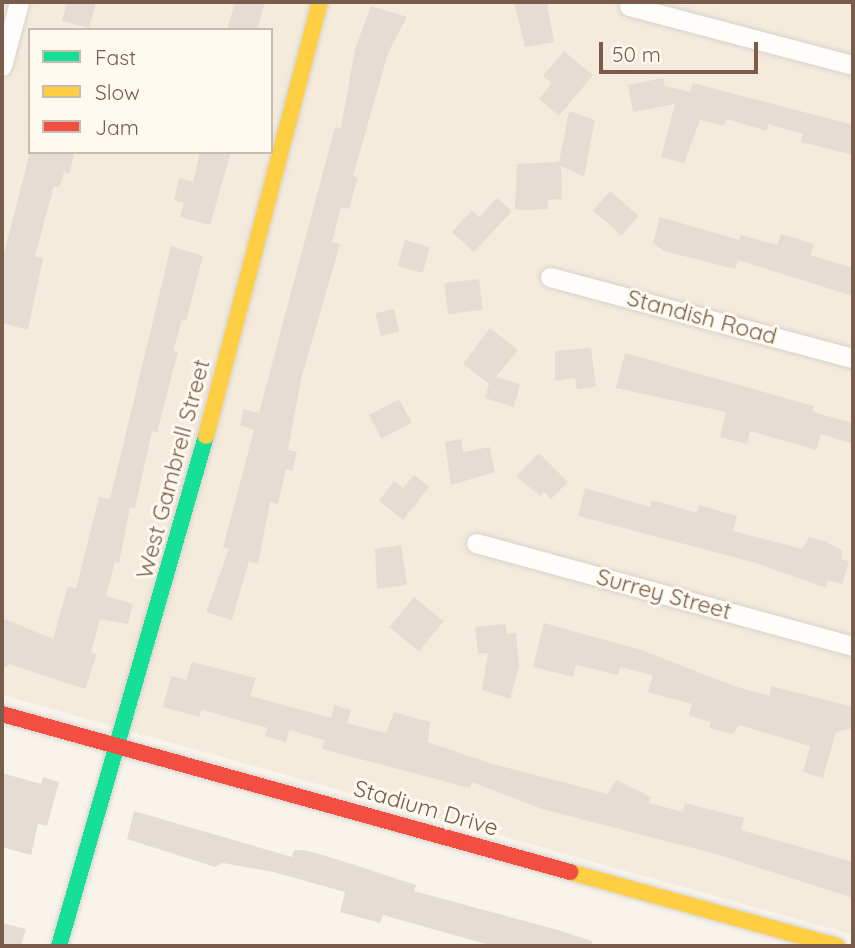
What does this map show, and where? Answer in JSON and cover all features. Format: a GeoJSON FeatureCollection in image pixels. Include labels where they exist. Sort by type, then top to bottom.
{"type":"FeatureCollection","features":[{"type":"Feature","properties":{"kind":"street"},"geometry":{"type":"LineString","coordinates":[[2,66],[19,2]]}},
{"type":"Feature","properties":{"kind":"street","name":"West Gambrell Street"},"geometry":{"type":"LineString","coordinates":[[59,946],[188,506],[320,2]]}},
{"type":"Feature","properties":{"kind":"street"},"geometry":{"type":"LineString","coordinates":[[629,6],[853,65]]}},
{"type":"Feature","properties":{"kind":"street","name":"Standish Road"},"geometry":{"type":"LineString","coordinates":[[550,277],[853,358]]}},
{"type":"Feature","properties":{"kind":"street","name":"Surrey Street"},"geometry":{"type":"LineString","coordinates":[[476,543],[853,646]]}},
{"type":"Feature","properties":{"kind":"street","name":"Stadium Drive"},"geometry":{"type":"LineString","coordinates":[[2,714],[837,946]]}},
{"type":"Feature","properties":{"kind":"shaded area"},"geometry":{"type":"Polygon","coordinates":[[[2,2],[853,2],[853,935],[2,695],[2,2]]]}},
{"type":"Feature","properties":{"kind":"building"},"geometry":{"type":"Polygon","coordinates":[[[67,2],[96,2],[89,28],[62,21],[67,2]]]}},
{"type":"Feature","properties":{"kind":"building"},"geometry":{"type":"Polygon","coordinates":[[[235,2],[265,2],[258,28],[228,28],[235,2]]]}},
{"type":"Feature","properties":{"kind":"building"},"geometry":{"type":"Polygon","coordinates":[[[514,2],[547,2],[554,42],[525,47],[514,2]]]}},
{"type":"Feature","properties":{"kind":"building"},"geometry":{"type":"Polygon","coordinates":[[[371,6],[407,17],[388,53],[353,176],[358,177],[349,209],[341,207],[332,242],[340,244],[301,379],[288,450],[297,452],[292,471],[286,469],[278,504],[270,502],[258,564],[249,561],[232,620],[206,612],[229,549],[223,547],[254,430],[240,425],[244,409],[259,413],[335,127],[341,128],[355,49],[371,6]]]}},
{"type":"Feature","properties":{"kind":"building"},"geometry":{"type":"Polygon","coordinates":[[[564,51],[593,75],[559,116],[539,99],[552,83],[543,76],[564,51]]]}},
{"type":"Feature","properties":{"kind":"building"},"geometry":{"type":"Polygon","coordinates":[[[663,78],[665,86],[690,92],[693,83],[853,125],[853,155],[801,142],[803,134],[768,124],[767,131],[726,119],[724,126],[700,120],[684,163],[661,157],[675,104],[633,112],[628,85],[663,78]]]}},
{"type":"Feature","properties":{"kind":"building"},"geometry":{"type":"Polygon","coordinates":[[[569,111],[595,120],[584,177],[561,166],[562,199],[548,200],[548,209],[515,210],[517,164],[559,162],[569,111]]]}},
{"type":"Feature","properties":{"kind":"building"},"geometry":{"type":"Polygon","coordinates":[[[29,154],[74,154],[69,174],[64,172],[60,187],[54,186],[35,256],[43,258],[28,330],[2,323],[2,262],[29,154]]]}},
{"type":"Feature","properties":{"kind":"building"},"geometry":{"type":"Polygon","coordinates":[[[200,154],[230,154],[210,225],[180,217],[184,203],[174,200],[179,178],[193,182],[200,154]]]}},
{"type":"Feature","properties":{"kind":"building"},"geometry":{"type":"Polygon","coordinates":[[[610,191],[639,216],[622,236],[593,211],[610,191]]]}},
{"type":"Feature","properties":{"kind":"building"},"geometry":{"type":"Polygon","coordinates":[[[497,198],[512,211],[474,252],[452,232],[472,210],[479,217],[497,198]]]}},
{"type":"Feature","properties":{"kind":"building"},"geometry":{"type":"Polygon","coordinates":[[[660,217],[739,240],[741,235],[777,245],[781,234],[814,244],[810,255],[853,268],[853,296],[738,260],[735,269],[664,251],[653,243],[660,217]]]}},
{"type":"Feature","properties":{"kind":"building"},"geometry":{"type":"Polygon","coordinates":[[[405,240],[430,247],[423,273],[398,266],[405,240]]]}},
{"type":"Feature","properties":{"kind":"building"},"geometry":{"type":"Polygon","coordinates":[[[171,246],[203,256],[186,321],[182,320],[173,351],[178,352],[157,432],[152,431],[135,508],[130,507],[119,563],[115,562],[106,596],[133,604],[128,624],[100,619],[91,652],[97,654],[85,689],[9,664],[2,670],[2,618],[53,639],[68,586],[76,589],[99,497],[110,499],[171,246]]]}},
{"type":"Feature","properties":{"kind":"building"},"geometry":{"type":"Polygon","coordinates":[[[479,279],[483,310],[448,314],[444,283],[479,279]]]}},
{"type":"Feature","properties":{"kind":"building"},"geometry":{"type":"Polygon","coordinates":[[[394,309],[399,331],[381,336],[375,313],[394,309]]]}},
{"type":"Feature","properties":{"kind":"building"},"geometry":{"type":"Polygon","coordinates":[[[490,328],[518,350],[496,377],[520,384],[514,407],[485,398],[489,384],[463,364],[490,328]]]}},
{"type":"Feature","properties":{"kind":"building"},"geometry":{"type":"Polygon","coordinates":[[[591,348],[596,387],[577,389],[575,378],[555,381],[555,351],[591,348]]]}},
{"type":"Feature","properties":{"kind":"building"},"geometry":{"type":"Polygon","coordinates":[[[625,353],[814,406],[813,412],[853,423],[853,444],[821,434],[816,450],[750,431],[747,444],[720,437],[726,412],[616,388],[625,353]]]}},
{"type":"Feature","properties":{"kind":"building"},"geometry":{"type":"Polygon","coordinates":[[[399,399],[412,423],[382,439],[369,415],[399,399]]]}},
{"type":"Feature","properties":{"kind":"building"},"geometry":{"type":"Polygon","coordinates":[[[461,439],[463,452],[490,447],[495,472],[451,485],[445,442],[461,439]]]}},
{"type":"Feature","properties":{"kind":"building"},"geometry":{"type":"Polygon","coordinates":[[[539,453],[568,482],[551,499],[544,492],[540,496],[516,476],[539,453]]]}},
{"type":"Feature","properties":{"kind":"building"},"geometry":{"type":"Polygon","coordinates":[[[414,475],[429,487],[403,520],[379,501],[394,481],[403,488],[414,475]]]}},
{"type":"Feature","properties":{"kind":"building"},"geometry":{"type":"Polygon","coordinates":[[[585,488],[650,507],[652,500],[697,513],[699,505],[737,516],[733,531],[802,549],[809,537],[825,541],[843,551],[841,559],[849,561],[842,584],[828,580],[826,588],[756,563],[578,516],[585,488]]]}},
{"type":"Feature","properties":{"kind":"building"},"geometry":{"type":"Polygon","coordinates":[[[401,545],[407,585],[377,589],[375,549],[401,545]]]}},
{"type":"Feature","properties":{"kind":"building"},"geometry":{"type":"Polygon","coordinates":[[[414,597],[444,621],[419,651],[389,627],[414,597]]]}},
{"type":"Feature","properties":{"kind":"building"},"geometry":{"type":"Polygon","coordinates":[[[544,623],[641,650],[737,687],[769,696],[771,686],[853,707],[853,728],[836,732],[823,778],[803,772],[810,746],[739,725],[733,734],[709,728],[711,722],[689,716],[692,704],[648,692],[653,675],[620,667],[618,675],[576,665],[573,677],[533,667],[544,623]]]}},
{"type":"Feature","properties":{"kind":"building"},"geometry":{"type":"Polygon","coordinates":[[[505,624],[507,634],[516,633],[519,667],[510,699],[482,690],[488,653],[478,654],[475,627],[505,624]]]}},
{"type":"Feature","properties":{"kind":"building"},"geometry":{"type":"Polygon","coordinates":[[[192,662],[256,678],[250,696],[331,718],[334,705],[351,710],[347,723],[386,733],[394,712],[430,722],[428,742],[489,763],[608,794],[616,780],[651,797],[649,803],[683,812],[685,803],[744,818],[741,830],[853,862],[853,898],[716,854],[542,809],[472,782],[470,788],[322,749],[325,740],[289,730],[286,742],[265,736],[268,728],[202,710],[199,717],[163,707],[171,676],[186,680],[192,662]]]}},
{"type":"Feature","properties":{"kind":"building"},"geometry":{"type":"Polygon","coordinates":[[[2,773],[41,784],[43,777],[59,782],[47,826],[38,824],[31,855],[2,847],[2,773]]]}},
{"type":"Feature","properties":{"kind":"building"},"geometry":{"type":"Polygon","coordinates":[[[134,811],[292,857],[294,850],[304,850],[333,858],[416,885],[414,891],[558,930],[592,941],[592,946],[489,945],[383,915],[380,923],[340,912],[345,892],[273,872],[223,863],[215,867],[127,839],[134,811]]]}},
{"type":"Feature","properties":{"kind":"building"},"geometry":{"type":"Polygon","coordinates":[[[2,923],[26,929],[21,946],[2,946],[2,923]]]}},
{"type":"Feature","properties":{"kind":"traffic: fast"},"geometry":{"type":"LineString","coordinates":[[59,946],[206,436]]}},
{"type":"Feature","properties":{"kind":"traffic: slow"},"geometry":{"type":"LineString","coordinates":[[206,436],[320,2]]}},
{"type":"Feature","properties":{"kind":"traffic: slow"},"geometry":{"type":"LineString","coordinates":[[570,872],[837,946]]}},
{"type":"Feature","properties":{"kind":"traffic: jam"},"geometry":{"type":"LineString","coordinates":[[2,714],[570,872]]}}]}
